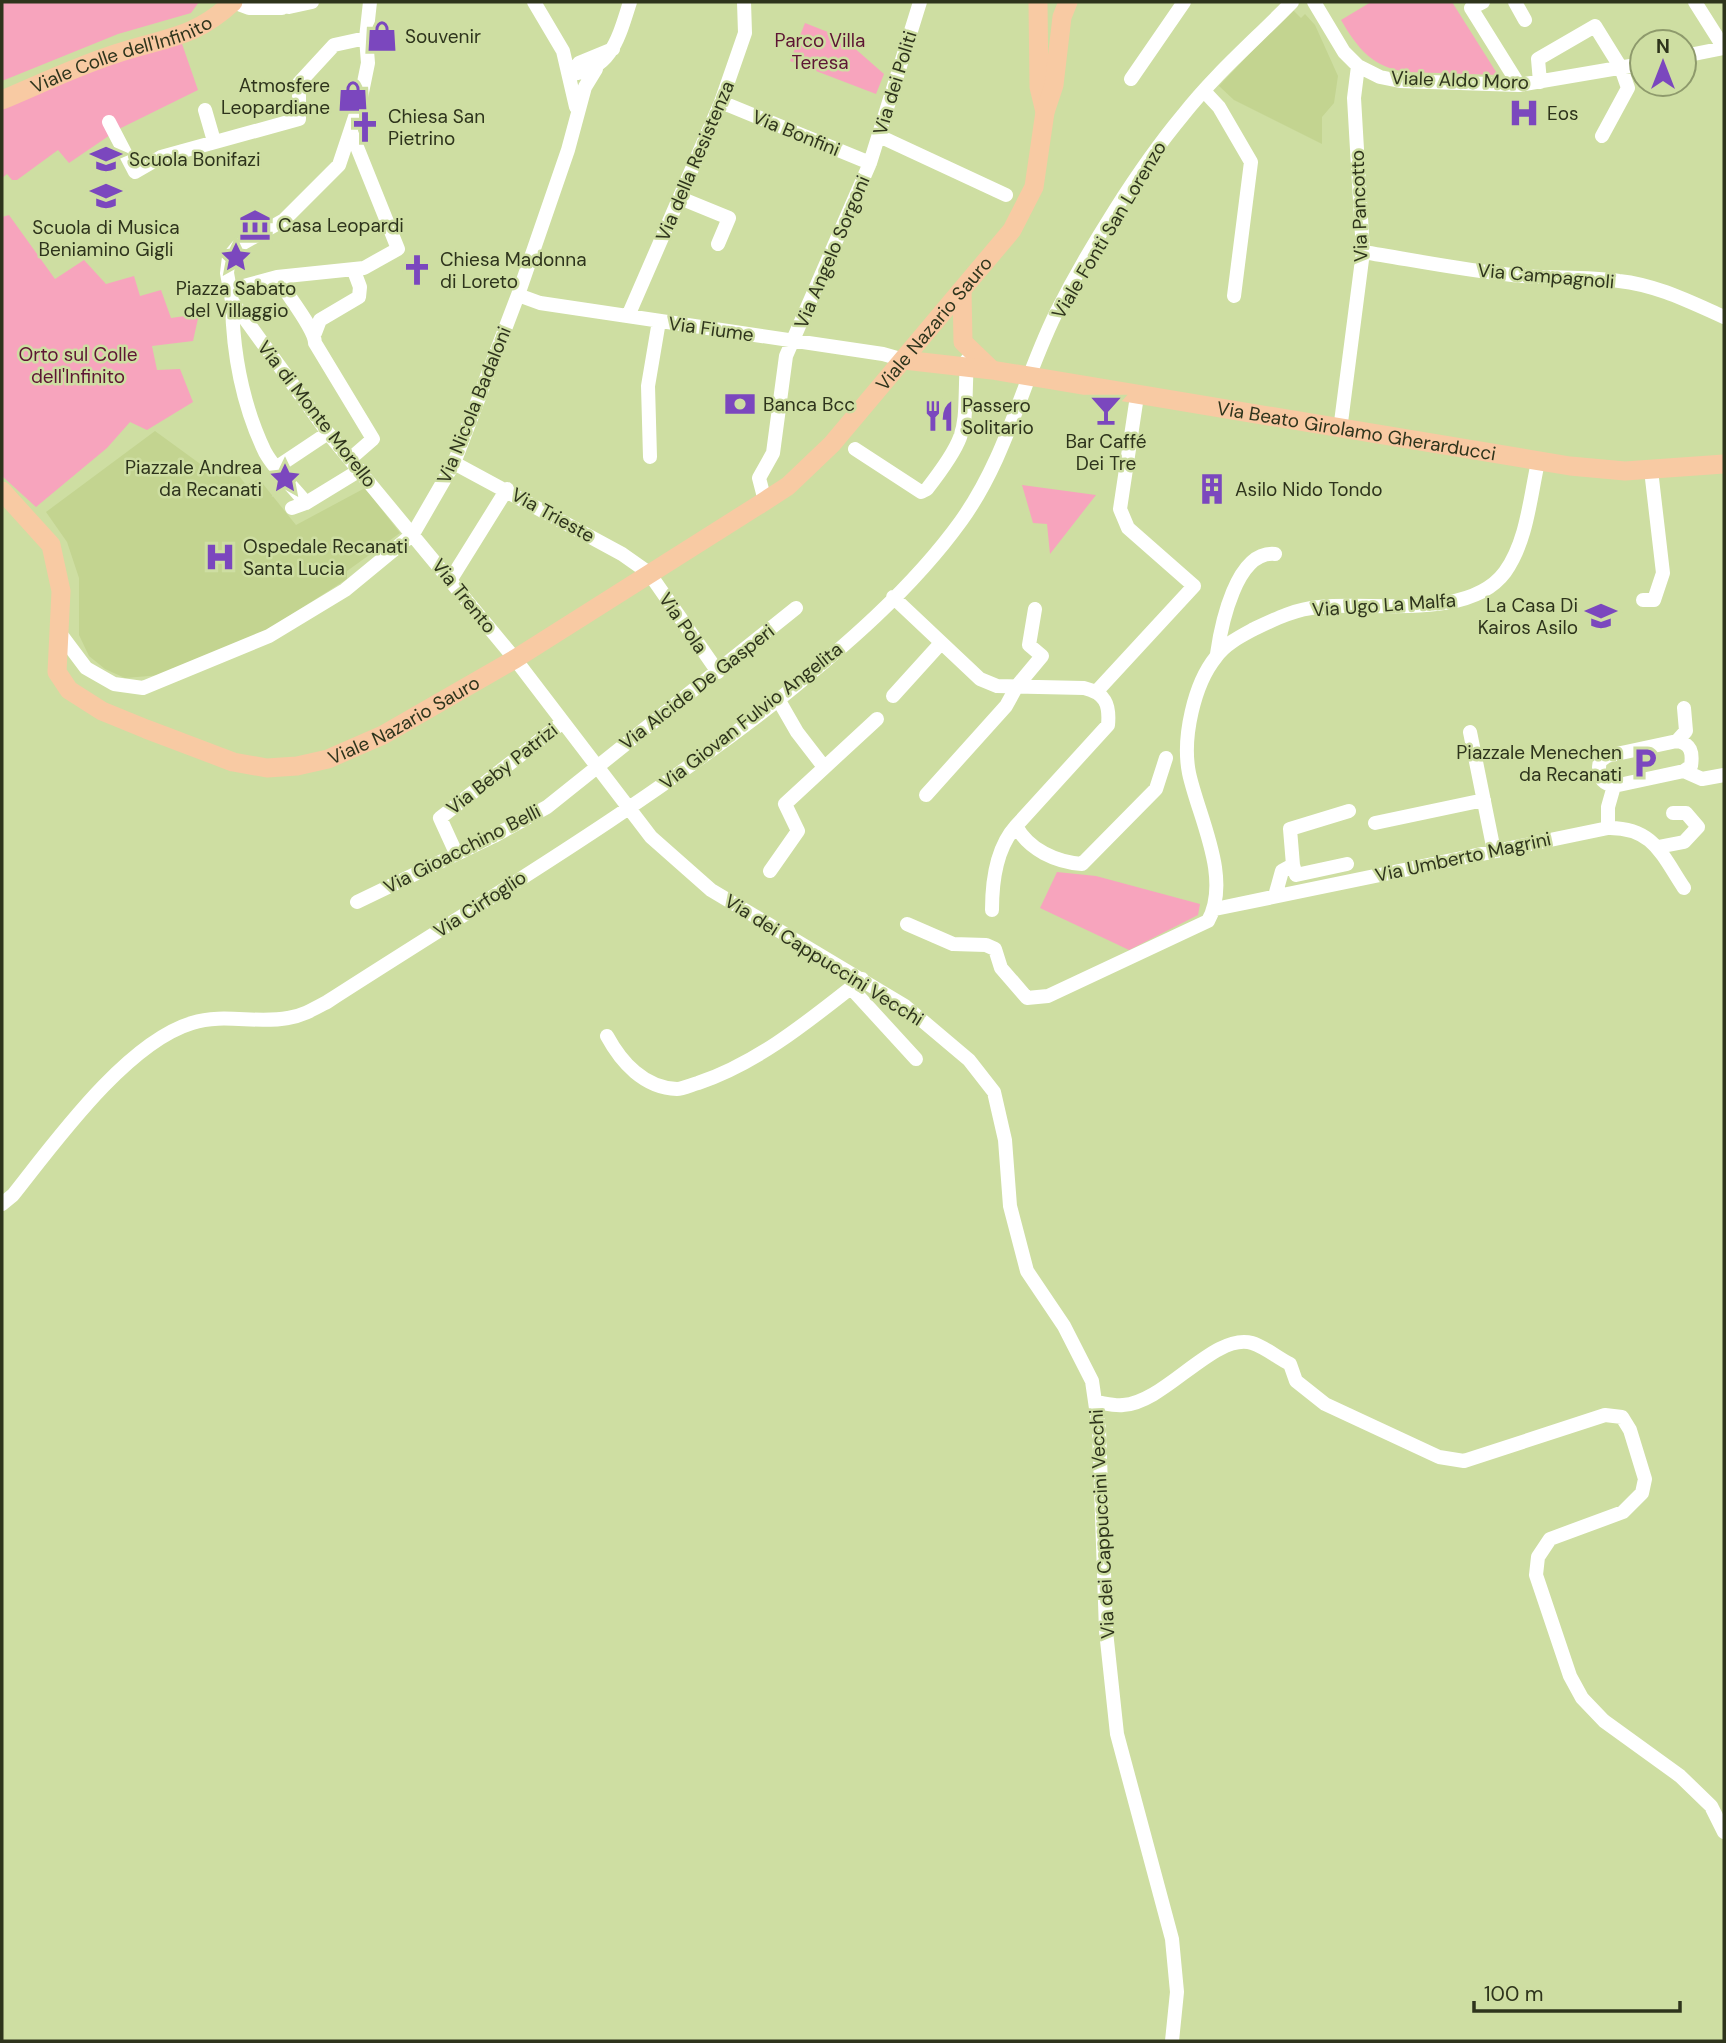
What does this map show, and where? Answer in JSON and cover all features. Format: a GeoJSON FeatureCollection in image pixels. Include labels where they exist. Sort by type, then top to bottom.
{"type":"FeatureCollection","features":[{"type":"Feature","properties":{"kind":"main road","name":"Viale Colle dell'Infinito"},"geometry":{"type":"LineString","coordinates":[[2,100],[112,55],[196,31],[233,2]]}},
{"type":"Feature","properties":{"kind":"main road","name":"Viale Nazario Sauro"},"geometry":{"type":"LineString","coordinates":[[1038,2],[1039,87],[1045,112]]}},
{"type":"Feature","properties":{"kind":"main road","name":"Viale Nazario Sauro"},"geometry":{"type":"LineString","coordinates":[[59,632],[57,672],[69,690],[102,711],[146,729],[233,762],[267,768],[297,766],[328,759],[383,735],[515,659],[765,501],[814,463],[904,360],[1012,230],[1034,187],[1045,112],[1054,85],[1062,17],[1068,2]]}},
{"type":"Feature","properties":{"kind":"main road"},"geometry":{"type":"LineString","coordinates":[[962,290],[966,353]]}},
{"type":"Feature","properties":{"kind":"main road"},"geometry":{"type":"LineString","coordinates":[[944,363],[932,345],[928,331],[952,335],[966,353]]}},
{"type":"Feature","properties":{"kind":"main road","name":"Via Beato Girolamo Gherarducci"},"geometry":{"type":"LineString","coordinates":[[966,353],[992,370],[1030,378],[1538,461],[1609,471],[1724,464]]}},
{"type":"Feature","properties":{"kind":"main road"},"geometry":{"type":"LineString","coordinates":[[904,360],[944,363],[966,353]]}},
{"type":"Feature","properties":{"kind":"main road"},"geometry":{"type":"LineString","coordinates":[[2,491],[51,545],[61,591],[59,632]]}},
{"type":"Feature","properties":{"kind":"street"},"geometry":{"type":"LineString","coordinates":[[233,2],[249,8],[285,7],[312,2]]}},
{"type":"Feature","properties":{"kind":"street"},"geometry":{"type":"LineString","coordinates":[[354,271],[360,287],[359,297],[320,320],[315,333],[315,343],[373,439],[355,465],[299,506],[266,453],[245,399],[233,333],[229,257],[238,246],[284,220],[339,165],[351,132],[368,63],[366,38],[370,2]]}},
{"type":"Feature","properties":{"kind":"street","name":"Via Nicola Badaloni"},"geometry":{"type":"LineString","coordinates":[[534,2],[556,34],[571,74],[576,111]]}},
{"type":"Feature","properties":{"kind":"street"},"geometry":{"type":"LineString","coordinates":[[571,74],[579,63],[613,49],[630,2]]}},
{"type":"Feature","properties":{"kind":"street","name":"Via della Resistenza"},"geometry":{"type":"LineString","coordinates":[[628,316],[721,102],[745,33],[744,2]]}},
{"type":"Feature","properties":{"kind":"street","name":"Via dei Politi"},"geometry":{"type":"LineString","coordinates":[[870,163],[920,2]]}},
{"type":"Feature","properties":{"kind":"street"},"geometry":{"type":"LineString","coordinates":[[1131,79],[1184,2]]}},
{"type":"Feature","properties":{"kind":"street","name":"Viale Fonti San Lorenzo"},"geometry":{"type":"LineString","coordinates":[[1030,378],[1055,315],[1152,155],[1204,91],[1292,2]]}},
{"type":"Feature","properties":{"kind":"street","name":"Viale Aldo Moro"},"geometry":{"type":"LineString","coordinates":[[1314,2],[1344,52],[1359,66],[1380,77],[1400,81],[1519,85],[1628,67]]}},
{"type":"Feature","properties":{"kind":"street"},"geometry":{"type":"LineString","coordinates":[[1483,2],[1471,8],[1519,85]]}},
{"type":"Feature","properties":{"kind":"street"},"geometry":{"type":"LineString","coordinates":[[1515,2],[1525,20]]}},
{"type":"Feature","properties":{"kind":"street"},"geometry":{"type":"LineString","coordinates":[[1695,2],[1724,48],[1698,53]]}},
{"type":"Feature","properties":{"kind":"street"},"geometry":{"type":"LineString","coordinates":[[1540,82],[1538,59],[1595,26],[1620,68],[1628,88],[1602,136]]}},
{"type":"Feature","properties":{"kind":"street"},"geometry":{"type":"LineString","coordinates":[[109,122],[135,172],[161,157],[211,141],[299,119],[299,83],[334,44],[366,38]]}},
{"type":"Feature","properties":{"kind":"street","name":"Via Nicola Badaloni"},"geometry":{"type":"LineString","coordinates":[[59,632],[86,668],[114,684],[143,688],[269,636],[345,590],[413,534],[454,463],[518,295],[568,150],[576,111],[585,87],[613,49]]}},
{"type":"Feature","properties":{"kind":"street","name":"Via Pancotto"},"geometry":{"type":"LineString","coordinates":[[1340,430],[1363,252],[1354,98],[1359,66]]}},
{"type":"Feature","properties":{"kind":"street"},"geometry":{"type":"LineString","coordinates":[[571,74],[596,69]]}},
{"type":"Feature","properties":{"kind":"street"},"geometry":{"type":"LineString","coordinates":[[1204,91],[1219,107],[1251,162],[1234,296]]}},
{"type":"Feature","properties":{"kind":"street","name":"Via Bonfini"},"geometry":{"type":"LineString","coordinates":[[721,102],[870,163]]}},
{"type":"Feature","properties":{"kind":"street"},"geometry":{"type":"LineString","coordinates":[[205,110],[211,141]]}},
{"type":"Feature","properties":{"kind":"street"},"geometry":{"type":"LineString","coordinates":[[230,295],[277,277],[354,271],[374,264],[398,248],[351,132]]}},
{"type":"Feature","properties":{"kind":"street"},"geometry":{"type":"LineString","coordinates":[[879,136],[1006,195]]}},
{"type":"Feature","properties":{"kind":"street","name":"Via Angelo Sorgoni"},"geometry":{"type":"LineString","coordinates":[[795,341],[870,163]]}},
{"type":"Feature","properties":{"kind":"street"},"geometry":{"type":"LineString","coordinates":[[680,198],[729,218],[718,244]]}},
{"type":"Feature","properties":{"kind":"street","name":"Via Campagnoli"},"geometry":{"type":"LineString","coordinates":[[1363,252],[1492,273],[1643,285],[1673,294],[1724,317]]}},
{"type":"Feature","properties":{"kind":"street"},"geometry":{"type":"LineString","coordinates":[[277,277],[289,301],[315,333]]}},
{"type":"Feature","properties":{"kind":"street","name":"Via di Monte Morello"},"geometry":{"type":"LineString","coordinates":[[230,295],[328,433],[413,534]]}},
{"type":"Feature","properties":{"kind":"street","name":"Via Fiume"},"geometry":{"type":"LineString","coordinates":[[518,295],[540,303],[904,360]]}},
{"type":"Feature","properties":{"kind":"street"},"geometry":{"type":"LineString","coordinates":[[650,457],[648,386],[659,321]]}},
{"type":"Feature","properties":{"kind":"street"},"geometry":{"type":"LineString","coordinates":[[765,501],[759,478],[773,453],[786,356],[795,341]]}},
{"type":"Feature","properties":{"kind":"street"},"geometry":{"type":"LineString","coordinates":[[855,449],[909,487],[921,492],[927,488],[963,436],[968,398],[966,353]]}},
{"type":"Feature","properties":{"kind":"street","name":"Via Giovan Fulvio Angelita"},"geometry":{"type":"LineString","coordinates":[[629,808],[718,747],[832,657],[893,597],[960,522],[994,470],[1030,378]]}},
{"type":"Feature","properties":{"kind":"street"},"geometry":{"type":"LineString","coordinates":[[1097,691],[1194,586],[1128,528],[1122,518],[1120,509],[1137,396]]}},
{"type":"Feature","properties":{"kind":"street"},"geometry":{"type":"LineString","coordinates":[[277,467],[328,433]]}},
{"type":"Feature","properties":{"kind":"street","name":"Via Ugo La Malfa"},"geometry":{"type":"LineString","coordinates":[[1212,915],[1217,886],[1207,832],[1188,771],[1188,745],[1194,706],[1206,671],[1217,654],[1238,637],[1282,615],[1317,607],[1438,604],[1468,599],[1492,585],[1504,573],[1520,545],[1538,461]]}},
{"type":"Feature","properties":{"kind":"street","name":"Via Trieste"},"geometry":{"type":"LineString","coordinates":[[454,463],[507,489],[622,554],[649,573]]}},
{"type":"Feature","properties":{"kind":"street"},"geometry":{"type":"LineString","coordinates":[[1643,600],[1654,600],[1662,573],[1651,470]]}},
{"type":"Feature","properties":{"kind":"street"},"geometry":{"type":"LineString","coordinates":[[451,579],[507,489]]}},
{"type":"Feature","properties":{"kind":"street","name":"Via Trento"},"geometry":{"type":"LineString","coordinates":[[413,534],[515,659]]}},
{"type":"Feature","properties":{"kind":"street"},"geometry":{"type":"LineString","coordinates":[[1217,654],[1228,601],[1239,582],[1251,564],[1268,553],[1275,554]]}},
{"type":"Feature","properties":{"kind":"street","name":"Via Pola"},"geometry":{"type":"LineString","coordinates":[[649,573],[718,672]]}},
{"type":"Feature","properties":{"kind":"street"},"geometry":{"type":"LineString","coordinates":[[893,597],[980,679],[997,686],[1097,691],[1105,699],[1110,711],[1108,725],[1007,835],[996,868],[992,910]]}},
{"type":"Feature","properties":{"kind":"street","name":"Via Alcide De Gasperi"},"geometry":{"type":"LineString","coordinates":[[597,765],[796,608]]}},
{"type":"Feature","properties":{"kind":"street"},"geometry":{"type":"LineString","coordinates":[[926,795],[1006,706],[1017,686],[1042,656],[1029,645],[1035,609]]}},
{"type":"Feature","properties":{"kind":"street"},"geometry":{"type":"LineString","coordinates":[[893,696],[941,643]]}},
{"type":"Feature","properties":{"kind":"street","name":"Via dei Cappuccini Vecchi"},"geometry":{"type":"LineString","coordinates":[[515,659],[665,852],[711,890],[939,1033],[969,1060],[994,1092],[1004,1140],[1010,1206],[1027,1271],[1069,1337],[1092,1381],[1096,1402],[1106,1631],[1117,1734],[1172,1938],[1178,1992],[1172,2041]]}},
{"type":"Feature","properties":{"kind":"street"},"geometry":{"type":"LineString","coordinates":[[778,699],[797,732],[824,767]]}},
{"type":"Feature","properties":{"kind":"street"},"geometry":{"type":"LineString","coordinates":[[1677,741],[1686,731],[1684,708]]}},
{"type":"Feature","properties":{"kind":"street"},"geometry":{"type":"LineString","coordinates":[[770,871],[798,831],[785,804],[877,719]]}},
{"type":"Feature","properties":{"kind":"street","name":"Via Beby Patrizi"},"geometry":{"type":"LineString","coordinates":[[456,853],[440,818],[563,722]]}},
{"type":"Feature","properties":{"kind":"street"},"geometry":{"type":"LineString","coordinates":[[1470,732],[1494,851]]}},
{"type":"Feature","properties":{"kind":"street"},"geometry":{"type":"LineString","coordinates":[[1677,741],[1686,743],[1692,757],[1691,766],[1684,771],[1614,786],[1605,784],[1600,778],[1600,761],[1607,756],[1677,741]]}},
{"type":"Feature","properties":{"kind":"street"},"geometry":{"type":"LineString","coordinates":[[1016,826],[1023,839],[1042,852],[1062,862],[1082,864],[1156,789],[1166,758]]}},
{"type":"Feature","properties":{"kind":"street","name":"Via Gioacchino Belli"},"geometry":{"type":"LineString","coordinates":[[357,902],[538,813],[597,765]]}},
{"type":"Feature","properties":{"kind":"street"},"geometry":{"type":"LineString","coordinates":[[1684,771],[1702,779],[1724,775]]}},
{"type":"Feature","properties":{"kind":"street"},"geometry":{"type":"LineString","coordinates":[[1608,828],[1608,807],[1614,786]]}},
{"type":"Feature","properties":{"kind":"street"},"geometry":{"type":"LineString","coordinates":[[1375,822],[1484,800]]}},
{"type":"Feature","properties":{"kind":"street","name":"Via Cirfoglio"},"geometry":{"type":"LineString","coordinates":[[2,1204],[13,1195],[75,1116],[103,1086],[159,1038],[192,1023],[220,1019],[286,1019],[304,1014],[332,999],[629,808]]}},
{"type":"Feature","properties":{"kind":"street"},"geometry":{"type":"LineString","coordinates":[[1348,864],[1296,875],[1290,829],[1349,811]]}},
{"type":"Feature","properties":{"kind":"street"},"geometry":{"type":"LineString","coordinates":[[1658,848],[1684,842],[1698,827],[1686,813],[1673,813]]}},
{"type":"Feature","properties":{"kind":"street","name":"Via Umberto Magrini"},"geometry":{"type":"LineString","coordinates":[[906,923],[953,944],[986,945],[995,949],[1001,968],[1027,998],[1048,996],[1212,915],[1275,896],[1608,828],[1627,827],[1644,834],[1658,848],[1684,888]]}},
{"type":"Feature","properties":{"kind":"street"},"geometry":{"type":"LineString","coordinates":[[1275,896],[1282,871],[1293,865]]}},
{"type":"Feature","properties":{"kind":"street"},"geometry":{"type":"LineString","coordinates":[[607,1036],[621,1062],[653,1083],[678,1089],[751,1059],[812,1019],[857,984],[916,1059]]}},
{"type":"Feature","properties":{"kind":"street"},"geometry":{"type":"LineString","coordinates":[[1096,1402],[1124,1405],[1151,1396],[1213,1354],[1234,1343],[1251,1343],[1290,1364],[1296,1381],[1325,1404],[1439,1457],[1464,1461],[1605,1415],[1622,1417],[1630,1430],[1644,1479],[1642,1493],[1623,1512],[1550,1539],[1538,1557],[1536,1574],[1570,1676],[1582,1698],[1604,1721],[1680,1776],[1711,1806],[1724,1832]]}},
{"type":"Feature","properties":{"kind":"shaded area"},"geometry":{"type":"Polygon","coordinates":[[[1292,9],[1301,18],[1305,14],[1315,25],[1338,76],[1334,103],[1322,117],[1322,144],[1234,100],[1219,86],[1292,9]]]}},
{"type":"Feature","properties":{"kind":"shaded area","name":"Ospedale Recanati Santa Lucia"},"geometry":{"type":"Polygon","coordinates":[[[155,431],[214,474],[231,465],[246,485],[259,479],[296,525],[365,488],[400,533],[347,571],[347,579],[264,632],[161,675],[125,678],[105,669],[89,656],[79,635],[79,578],[67,542],[46,512],[155,431]]]}},
{"type":"Feature","properties":{"kind":"green space"},"geometry":{"type":"Polygon","coordinates":[[[2,2],[199,2],[191,13],[118,34],[2,81],[2,2]]]}},
{"type":"Feature","properties":{"kind":"green space"},"geometry":{"type":"Polygon","coordinates":[[[1371,2],[1452,2],[1498,75],[1408,72],[1376,61],[1360,48],[1341,20],[1371,2]]]}},
{"type":"Feature","properties":{"kind":"green space","name":"Parco Villa Teresa"},"geometry":{"type":"Polygon","coordinates":[[[805,23],[843,38],[884,74],[876,94],[790,61],[805,23]]]}},
{"type":"Feature","properties":{"kind":"green space"},"geometry":{"type":"Polygon","coordinates":[[[180,38],[198,90],[119,129],[69,163],[58,150],[17,180],[12,180],[7,174],[2,178],[2,106],[180,38]]]}},
{"type":"Feature","properties":{"kind":"green space","name":"Orto sul Colle dell'Infinito"},"geometry":{"type":"Polygon","coordinates":[[[9,215],[55,279],[84,260],[106,284],[134,276],[140,296],[161,290],[171,318],[199,314],[193,341],[152,346],[157,370],[180,369],[193,402],[147,430],[130,422],[107,448],[36,507],[2,476],[2,217],[9,215]]]}},
{"type":"Feature","properties":{"kind":"green space"},"geometry":{"type":"Polygon","coordinates":[[[1022,485],[1096,495],[1050,554],[1047,524],[1033,523],[1022,485]]]}},
{"type":"Feature","properties":{"kind":"green space"},"geometry":{"type":"Polygon","coordinates":[[[1057,872],[1096,876],[1200,904],[1198,915],[1129,950],[1040,908],[1057,872]]]}},
{"type":"Feature","properties":{"kind":"place","name":"Souvenir"},"geometry":{"type":"Point","coordinates":[382,36]}},
{"type":"Feature","properties":{"kind":"place","name":"Atmosfere Leopardiane"},"geometry":{"type":"Point","coordinates":[353,96]}},
{"type":"Feature","properties":{"kind":"place","name":"Eos"},"geometry":{"type":"Point","coordinates":[1524,113]}},
{"type":"Feature","properties":{"kind":"place","name":"Chiesa San Pietrino"},"geometry":{"type":"Point","coordinates":[365,127]}},
{"type":"Feature","properties":{"kind":"place","name":"Scuola Bonifazi"},"geometry":{"type":"Point","coordinates":[106,159]}},
{"type":"Feature","properties":{"kind":"place","name":"Scuola di Musica Beniamino Gigli"},"geometry":{"type":"Point","coordinates":[106,196]}},
{"type":"Feature","properties":{"kind":"place","name":"Casa Leopardi"},"geometry":{"type":"Point","coordinates":[255,225]}},
{"type":"Feature","properties":{"kind":"place","name":"Piazza Sabato del Villaggio"},"geometry":{"type":"Point","coordinates":[236,257]}},
{"type":"Feature","properties":{"kind":"place","name":"Chiesa Madonna di Loreto"},"geometry":{"type":"Point","coordinates":[417,270]}},
{"type":"Feature","properties":{"kind":"place","name":"Banca Bcc"},"geometry":{"type":"Point","coordinates":[740,404]}},
{"type":"Feature","properties":{"kind":"place","name":"Bar Caffé Dei Tre"},"geometry":{"type":"Point","coordinates":[1106,410]}},
{"type":"Feature","properties":{"kind":"place","name":"Passero Solitario"},"geometry":{"type":"Point","coordinates":[939,416]}},
{"type":"Feature","properties":{"kind":"place","name":"Piazzale Andrea da Recanati"},"geometry":{"type":"Point","coordinates":[285,478]}},
{"type":"Feature","properties":{"kind":"place","name":"Asilo Nido Tondo"},"geometry":{"type":"Point","coordinates":[1212,489]}},
{"type":"Feature","properties":{"kind":"place","name":"Ospedale Recanati Santa Lucia"},"geometry":{"type":"Point","coordinates":[220,557]}},
{"type":"Feature","properties":{"kind":"place","name":"La Casa Di Kairos Asilo"},"geometry":{"type":"Point","coordinates":[1601,616]}},
{"type":"Feature","properties":{"kind":"place","name":"Piazzale Menechen da Recanati"},"geometry":{"type":"Point","coordinates":[1645,763]}}]}
